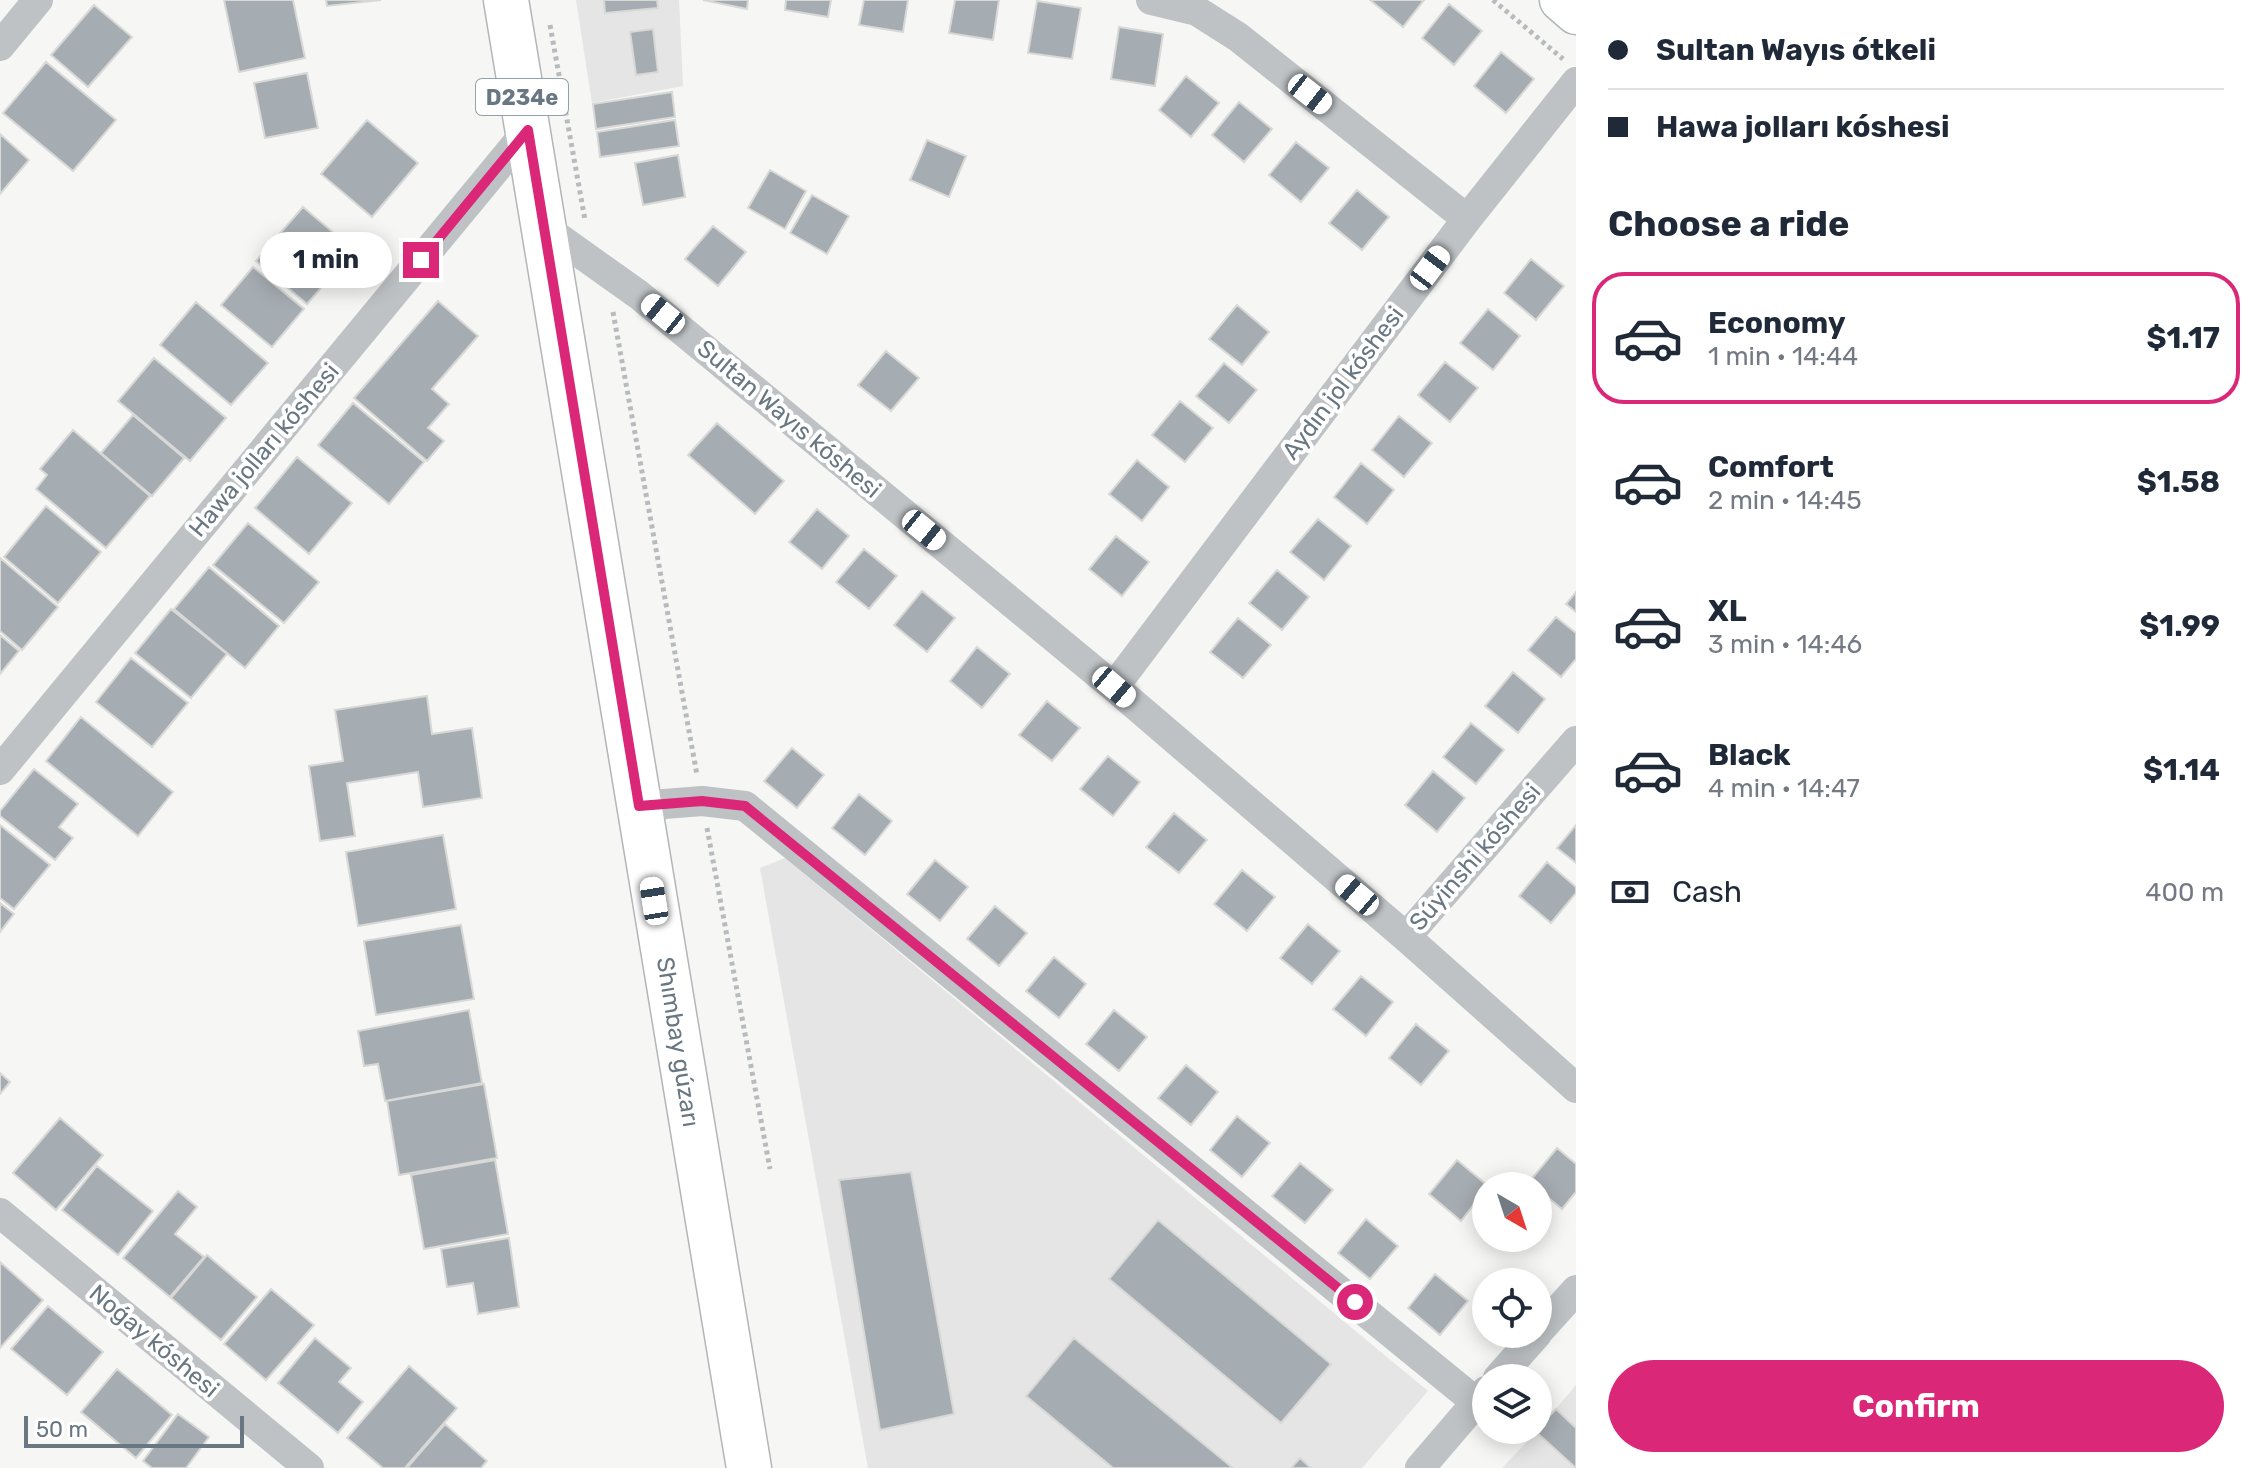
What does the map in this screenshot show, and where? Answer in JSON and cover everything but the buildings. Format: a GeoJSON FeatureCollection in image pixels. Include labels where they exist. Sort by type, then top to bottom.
{"type":"FeatureCollection","features":[{"type":"Feature","properties":{"kind":"main road","name":"Shımbay gúzarı"},"geometry":{"type":"LineString","coordinates":[[506,0],[749,1468]]}},
{"type":"Feature","properties":{"kind":"main road"},"geometry":{"type":"LineString","coordinates":[[1561,0],[1576,13]]}},
{"type":"Feature","properties":{"kind":"street"},"geometry":{"type":"LineString","coordinates":[[0,46],[38,0]]}},
{"type":"Feature","properties":{"kind":"street"},"geometry":{"type":"LineString","coordinates":[[1151,0],[1197,11],[1238,37],[1467,219]]}},
{"type":"Feature","properties":{"kind":"street","name":"Aydın jol kóshesi"},"geometry":{"type":"LineString","coordinates":[[1114,687],[1467,219],[1570,71]]}},
{"type":"Feature","properties":{"kind":"street","name":"Hawa jolları kóshesi"},"geometry":{"type":"LineString","coordinates":[[0,770],[528,130]]}},
{"type":"Feature","properties":{"kind":"street","name":"Sultan Wayıs kóshesi"},"geometry":{"type":"LineString","coordinates":[[542,226],[639,295],[1114,687],[1406,937],[1576,1088]]}},
{"type":"Feature","properties":{"kind":"street","name":"Súyinshi kóshesi"},"geometry":{"type":"LineString","coordinates":[[1406,937],[1576,741]]}},
{"type":"Feature","properties":{"kind":"street"},"geometry":{"type":"LineString","coordinates":[[639,806],[702,801],[745,806],[1472,1389]]}},
{"type":"Feature","properties":{"kind":"street","name":"Noǵay kóshesi"},"geometry":{"type":"LineString","coordinates":[[0,1213],[309,1468]]}},
{"type":"Feature","properties":{"kind":"street"},"geometry":{"type":"LineString","coordinates":[[1552,1316],[1576,1290]]}},
{"type":"Feature","properties":{"kind":"street"},"geometry":{"type":"LineString","coordinates":[[1510,1364],[1524,1348]]}},
{"type":"Feature","properties":{"kind":"street"},"geometry":{"type":"LineString","coordinates":[[1420,1468],[1472,1407]]}},
{"type":"Feature","properties":{"kind":"path"},"geometry":{"type":"LineString","coordinates":[[1493,0],[1570,71]]}},
{"type":"Feature","properties":{"kind":"path"},"geometry":{"type":"LineString","coordinates":[[548,15],[587,232]]}},
{"type":"Feature","properties":{"kind":"path"},"geometry":{"type":"LineString","coordinates":[[614,315],[770,1169]]}},
{"type":"Feature","properties":{"kind":"shaded area"},"geometry":{"type":"Polygon","coordinates":[[[576,0],[679,0],[683,86],[592,103],[576,0]]]}},
{"type":"Feature","properties":{"kind":"shaded area"},"geometry":{"type":"Polygon","coordinates":[[[785,858],[1428,1391],[1362,1468],[868,1468],[760,868],[785,858]]]}},
{"type":"Feature","properties":{"kind":"shaded area"},"geometry":{"type":"Polygon","coordinates":[[[1576,1385],[1576,1468],[1502,1468],[1525,1444],[1552,1444],[1552,1413],[1576,1385]]]}},
{"type":"Feature","properties":{"kind":"route"},"geometry":{"type":"LineString","coordinates":[[421,260],[528,130],[639,806],[702,801],[745,806],[1355,1302]]}}]}
